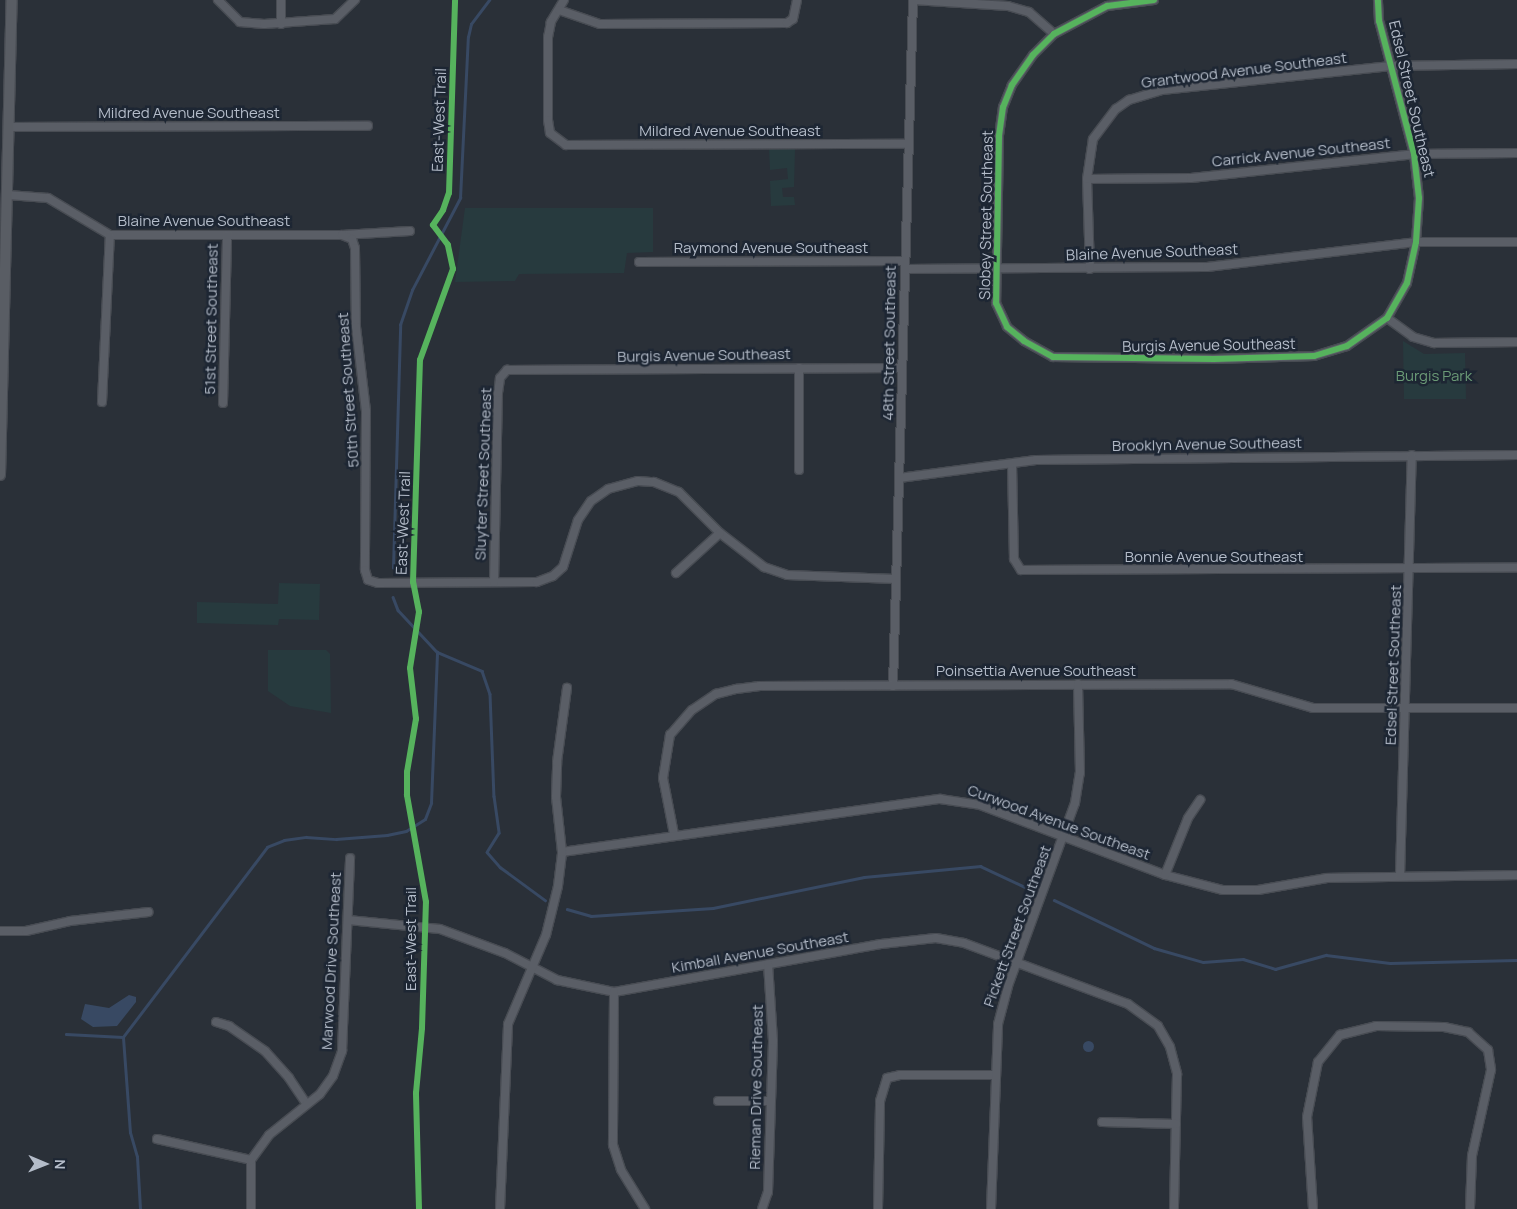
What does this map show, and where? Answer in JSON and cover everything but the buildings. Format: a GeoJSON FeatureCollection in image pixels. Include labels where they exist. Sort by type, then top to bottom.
{"type":"FeatureCollection","features":[{"type":"Feature","properties":{"kind":"main road"},"geometry":{"type":"LineString","coordinates":[[0,475],[12,0]]}},
{"type":"Feature","properties":{"kind":"street"},"geometry":{"type":"LineString","coordinates":[[218,0],[240,22],[281,24],[335,19],[354,0]]}},
{"type":"Feature","properties":{"kind":"street"},"geometry":{"type":"LineString","coordinates":[[281,0],[281,24]]}},
{"type":"Feature","properties":{"kind":"street"},"geometry":{"type":"LineString","coordinates":[[564,0],[559,10],[600,24],[787,23],[794,19],[797,0]]}},
{"type":"Feature","properties":{"kind":"street"},"geometry":{"type":"LineString","coordinates":[[913,0],[1008,6],[1028,12],[1054,34]]}},
{"type":"Feature","properties":{"kind":"street","name":"48th Street Southeast"},"geometry":{"type":"LineString","coordinates":[[893,686],[907,144],[913,0]]}},
{"type":"Feature","properties":{"kind":"street","name":"Slobey Street Southeast"},"geometry":{"type":"LineString","coordinates":[[1024,341],[1007,327],[996,303],[999,138],[1002,110],[1012,85],[1033,54],[1054,34],[1107,6],[1154,0]]}},
{"type":"Feature","properties":{"kind":"street","name":"Edsel Street Southeast"},"geometry":{"type":"LineString","coordinates":[[1378,0],[1379,21],[1414,154],[1420,198],[1416,242],[1407,282],[1387,318]]}},
{"type":"Feature","properties":{"kind":"street","name":"Mildred Avenue Southeast"},"geometry":{"type":"LineString","coordinates":[[559,10],[551,22],[548,37],[548,120],[555,140],[566,145],[907,144]]}},
{"type":"Feature","properties":{"kind":"street","name":"Grantwood Avenue Southeast"},"geometry":{"type":"LineString","coordinates":[[1090,269],[1087,179],[1093,139],[1103,123],[1116,109],[1144,94],[1390,66],[1517,64]]}},
{"type":"Feature","properties":{"kind":"street","name":"Mildred Avenue Southeast"},"geometry":{"type":"LineString","coordinates":[[9,127],[368,126]]}},
{"type":"Feature","properties":{"kind":"street","name":"Carrick Avenue Southeast"},"geometry":{"type":"LineString","coordinates":[[1087,179],[1191,178],[1414,154],[1517,153]]}},
{"type":"Feature","properties":{"kind":"street","name":"Blaine Avenue Southeast"},"geometry":{"type":"LineString","coordinates":[[8,195],[48,198],[110,235],[342,235],[410,231]]}},
{"type":"Feature","properties":{"kind":"street"},"geometry":{"type":"LineString","coordinates":[[102,402],[110,235]]}},
{"type":"Feature","properties":{"kind":"street","name":"51st Street Southeast"},"geometry":{"type":"LineString","coordinates":[[223,402],[227,235]]}},
{"type":"Feature","properties":{"kind":"street","name":"50th Street Southeast"},"geometry":{"type":"LineString","coordinates":[[342,235],[352,239],[355,248],[356,326],[366,411],[365,570],[368,580],[378,583],[494,582]]}},
{"type":"Feature","properties":{"kind":"street","name":"Blaine Avenue Southeast"},"geometry":{"type":"LineString","coordinates":[[905,265],[998,269],[1207,267],[1416,242],[1517,242]]}},
{"type":"Feature","properties":{"kind":"street","name":"Raymond Avenue Southeast"},"geometry":{"type":"LineString","coordinates":[[638,262],[905,265]]}},
{"type":"Feature","properties":{"kind":"street"},"geometry":{"type":"LineString","coordinates":[[1387,318],[1413,337],[1434,343],[1517,342]]}},
{"type":"Feature","properties":{"kind":"street","name":"Burgis Avenue Southeast"},"geometry":{"type":"LineString","coordinates":[[1024,341],[1053,357],[1214,359],[1314,356],[1347,346],[1387,318]]}},
{"type":"Feature","properties":{"kind":"street"},"geometry":{"type":"LineString","coordinates":[[799,368],[799,470]]}},
{"type":"Feature","properties":{"kind":"street","name":"Burgis Avenue Southeast"},"geometry":{"type":"LineString","coordinates":[[507,370],[902,368]]}},
{"type":"Feature","properties":{"kind":"street","name":"Sluyter Street Southeast"},"geometry":{"type":"LineString","coordinates":[[494,582],[498,393],[500,378],[507,370]]}},
{"type":"Feature","properties":{"kind":"street","name":"Brooklyn Avenue Southeast"},"geometry":{"type":"LineString","coordinates":[[899,478],[1036,460],[1517,455]]}},
{"type":"Feature","properties":{"kind":"street","name":"Edsel Street Southeast"},"geometry":{"type":"LineString","coordinates":[[1400,876],[1412,456]]}},
{"type":"Feature","properties":{"kind":"street","name":"Bonnie Avenue Southeast"},"geometry":{"type":"LineString","coordinates":[[1012,464],[1014,559],[1021,570],[1517,567]]}},
{"type":"Feature","properties":{"kind":"street"},"geometry":{"type":"LineString","coordinates":[[494,582],[537,582],[553,576],[563,567],[578,520],[591,501],[622,484],[654,482],[679,492],[720,533],[764,567],[787,575],[896,578]]}},
{"type":"Feature","properties":{"kind":"street"},"geometry":{"type":"LineString","coordinates":[[676,573],[720,533]]}},
{"type":"Feature","properties":{"kind":"street","name":"Pickett Street Southeast"},"geometry":{"type":"LineString","coordinates":[[991,1209],[994,1075],[998,1024],[1016,962],[1075,803],[1080,773],[1078,684]]}},
{"type":"Feature","properties":{"kind":"street","name":"Poinsettia Avenue Southeast"},"geometry":{"type":"LineString","coordinates":[[674,834],[663,763],[670,735],[692,710],[716,694],[760,686],[1231,684],[1312,708],[1405,710],[1517,708]]}},
{"type":"Feature","properties":{"kind":"street"},"geometry":{"type":"LineString","coordinates":[[500,1209],[508,1024],[553,911],[562,852],[556,797],[567,688]]}},
{"type":"Feature","properties":{"kind":"street","name":"Curwood Avenue Southeast"},"geometry":{"type":"LineString","coordinates":[[562,852],[674,834],[940,799],[980,805],[1200,887],[1241,892],[1327,878],[1517,875]]}},
{"type":"Feature","properties":{"kind":"street"},"geometry":{"type":"LineString","coordinates":[[1165,875],[1188,818],[1200,800]]}},
{"type":"Feature","properties":{"kind":"street","name":"Marwood Drive Southeast"},"geometry":{"type":"LineString","coordinates":[[251,1160],[269,1135],[306,1103],[320,1094],[334,1076],[342,1051],[350,858]]}},
{"type":"Feature","properties":{"kind":"street"},"geometry":{"type":"LineString","coordinates":[[0,931],[26,931],[77,920],[148,912]]}},
{"type":"Feature","properties":{"kind":"street","name":"Kimball Avenue Southeast"},"geometry":{"type":"LineString","coordinates":[[348,920],[440,929],[473,939],[557,980],[614,992],[768,964],[936,938],[964,943],[1128,1004],[1151,1019],[1165,1037],[1176,1069],[1176,1124]]}},
{"type":"Feature","properties":{"kind":"street","name":"Rieman Drive Southeast"},"geometry":{"type":"LineString","coordinates":[[762,1209],[768,1192],[771,1102],[772,994],[768,964]]}},
{"type":"Feature","properties":{"kind":"street"},"geometry":{"type":"LineString","coordinates":[[614,992],[613,1145],[621,1170],[645,1209]]}},
{"type":"Feature","properties":{"kind":"street"},"geometry":{"type":"LineString","coordinates":[[216,1022],[229,1026],[265,1051],[289,1078],[306,1103]]}},
{"type":"Feature","properties":{"kind":"street"},"geometry":{"type":"LineString","coordinates":[[1313,1209],[1307,1117],[1318,1062],[1340,1035],[1376,1026],[1444,1027],[1468,1032],[1488,1050],[1491,1070],[1472,1156],[1470,1209]]}},
{"type":"Feature","properties":{"kind":"street"},"geometry":{"type":"LineString","coordinates":[[878,1209],[880,1101],[887,1078],[900,1075],[994,1075]]}},
{"type":"Feature","properties":{"kind":"street"},"geometry":{"type":"LineString","coordinates":[[718,1101],[771,1102]]}},
{"type":"Feature","properties":{"kind":"street"},"geometry":{"type":"LineString","coordinates":[[1102,1122],[1176,1124],[1174,1209]]}},
{"type":"Feature","properties":{"kind":"street"},"geometry":{"type":"LineString","coordinates":[[157,1139],[251,1160],[251,1209]]}},
{"type":"Feature","properties":{"kind":"green space"},"geometry":{"type":"Polygon","coordinates":[[[769,148],[795,149],[794,187],[782,188],[783,197],[794,197],[795,205],[771,206],[770,181],[788,179],[787,168],[770,170],[769,148]]]}},
{"type":"Feature","properties":{"kind":"green space"},"geometry":{"type":"Polygon","coordinates":[[[465,208],[653,208],[653,252],[627,253],[624,273],[519,274],[515,281],[455,282],[465,208]]]}},
{"type":"Feature","properties":{"kind":"green space","name":"Burgis Park"},"geometry":{"type":"Polygon","coordinates":[[[1403,341],[1424,354],[1465,353],[1466,399],[1404,399],[1403,341]]]}},
{"type":"Feature","properties":{"kind":"green space"},"geometry":{"type":"Polygon","coordinates":[[[279,583],[320,584],[319,620],[279,619],[278,625],[197,623],[197,602],[278,604],[279,583]]]}},
{"type":"Feature","properties":{"kind":"green space"},"geometry":{"type":"Polygon","coordinates":[[[268,650],[326,650],[330,654],[331,713],[290,706],[268,691],[268,650]]]}},
{"type":"Feature","properties":{"kind":"water"},"geometry":{"type":"Polygon","coordinates":[[[129,995],[136,997],[136,1002],[117,1026],[93,1027],[81,1019],[85,1004],[109,1008],[129,995]]]}},
{"type":"Feature","properties":{"kind":"water"},"geometry":{"type":"Polygon","coordinates":[[[1088,1040],[1094,1046],[1088,1052],[1082,1046],[1088,1040]]]}},
{"type":"Feature","properties":{"kind":"waterway"},"geometry":{"type":"LineString","coordinates":[[393,568],[400,325],[412,290],[460,198],[468,37],[471,24],[489,0]]}},
{"type":"Feature","properties":{"kind":"waterway"},"geometry":{"type":"LineString","coordinates":[[393,597],[398,610],[437,652],[482,671],[490,694],[494,796],[499,833],[487,852],[500,867],[545,900]]}},
{"type":"Feature","properties":{"kind":"waterway"},"geometry":{"type":"LineString","coordinates":[[140,1209],[137,1157],[130,1133],[123,1037],[267,847],[284,840],[306,837],[336,839],[387,835],[406,831],[425,819],[431,803],[437,652]]}},
{"type":"Feature","properties":{"kind":"waterway"},"geometry":{"type":"LineString","coordinates":[[567,909],[591,916],[713,908],[864,877],[980,866],[1025,887]]}},
{"type":"Feature","properties":{"kind":"waterway"},"geometry":{"type":"LineString","coordinates":[[1054,900],[1154,948],[1203,962],[1243,959],[1275,969],[1326,955],[1390,963],[1517,960]]}},
{"type":"Feature","properties":{"kind":"waterway"},"geometry":{"type":"LineString","coordinates":[[66,1034],[123,1037]]}},
{"type":"Feature","properties":{"kind":"cycle path","name":"East-West Trail"},"geometry":{"type":"LineString","coordinates":[[419,1209],[416,1093],[422,1028],[426,902],[407,795],[407,772],[416,719],[410,668],[419,612],[413,582],[420,360],[453,269],[448,245],[433,225],[443,210],[449,193],[455,0]]}},
{"type":"Feature","properties":{"kind":"cycle path"},"geometry":{"type":"LineString","coordinates":[[1154,0],[1107,6],[1054,34],[1033,55],[1012,85],[1003,107],[999,137],[996,303],[1007,327],[1024,341],[1053,357],[1214,359],[1314,356],[1347,346],[1387,318],[1407,283],[1416,242],[1419,198],[1414,154],[1379,21],[1378,0]]}}]}
